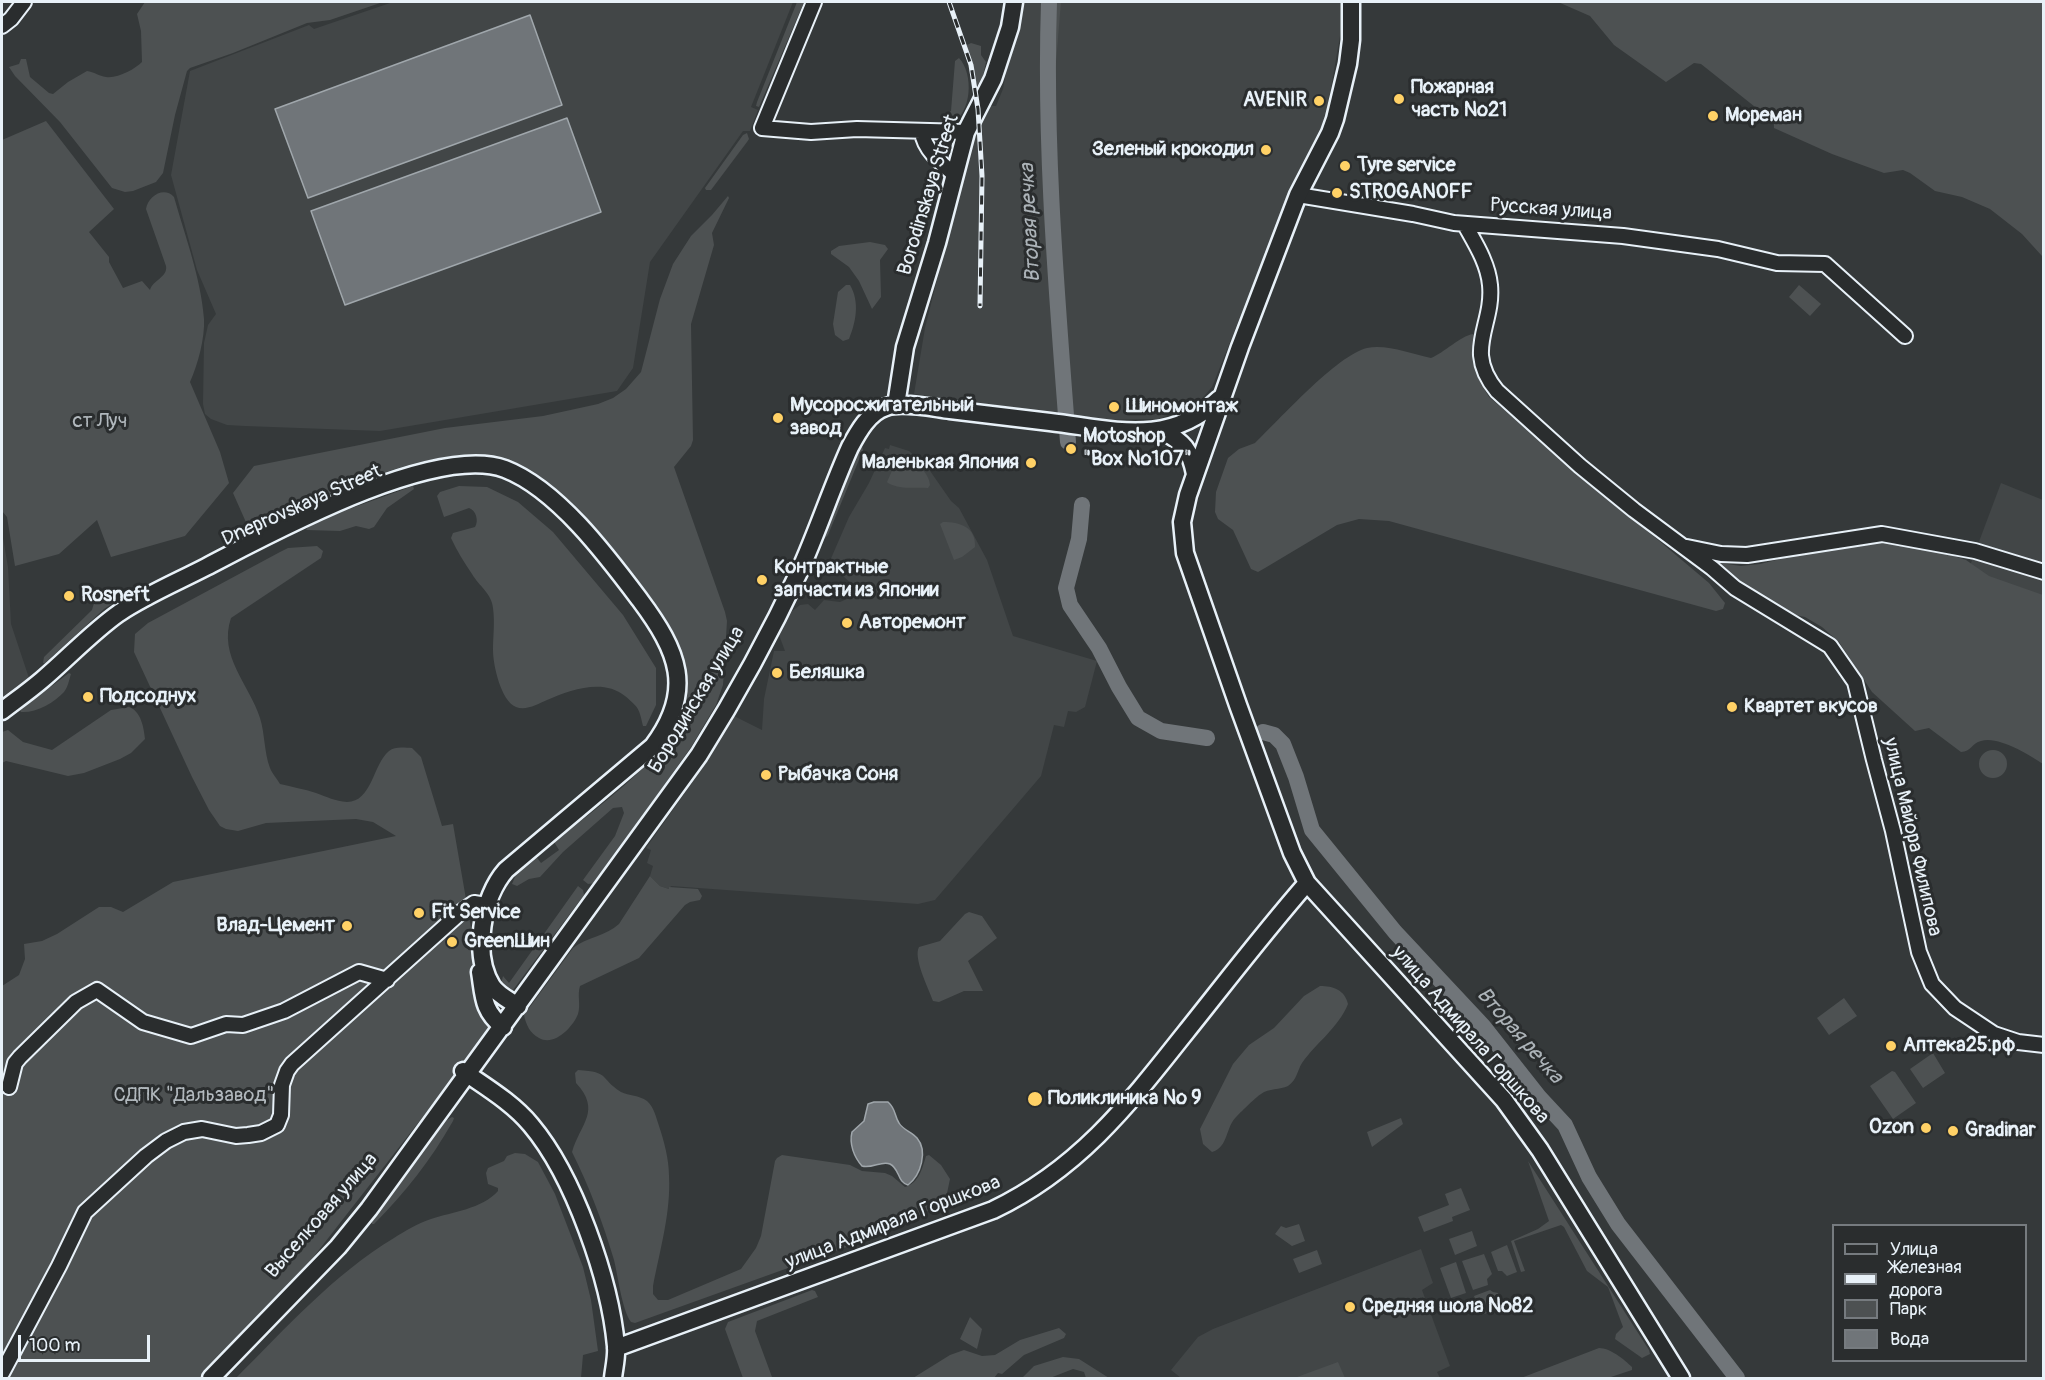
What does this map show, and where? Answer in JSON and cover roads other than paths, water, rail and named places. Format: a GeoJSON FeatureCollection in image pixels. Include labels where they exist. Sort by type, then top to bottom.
{"type":"FeatureCollection","features":[{"type":"Feature","properties":{"kind":"main road","name":"Borodinskaya Street"},"geometry":{"type":"LineString","coordinates":[[897,402],[905,347],[937,243],[966,132],[993,79],[1008,33],[1014,2]]}},
{"type":"Feature","properties":{"kind":"main road"},"geometry":{"type":"LineString","coordinates":[[897,402],[912,401],[928,407],[1132,432],[1162,430],[1190,421],[1205,413],[1222,397],[1298,195],[1335,120],[1348,64],[1351,40],[1351,2]]}},
{"type":"Feature","properties":{"kind":"main road","name":"улица Адмирала Горшкова"},"geometry":{"type":"LineString","coordinates":[[1222,397],[1188,495],[1182,522],[1185,553],[1292,853],[1307,883],[1504,1100],[1540,1150],[1681,1378]]}},
{"type":"Feature","properties":{"kind":"main road","name":"Бородинская улица"},"geometry":{"type":"LineString","coordinates":[[466,1073],[698,748],[783,592],[855,425],[874,406],[884,401],[897,402]]}},
{"type":"Feature","properties":{"kind":"main road"},"geometry":{"type":"LineString","coordinates":[[1162,430],[1186,447],[1192,459],[1195,474]]}},
{"type":"Feature","properties":{"kind":"main road","name":"Dneprovskaya Street"},"geometry":{"type":"LineString","coordinates":[[2,711],[122,611],[293,523],[380,486],[464,464],[486,464],[504,469],[534,484],[563,508],[620,572],[661,628],[675,663],[678,695],[665,730],[653,746],[506,870],[483,904],[485,967],[492,985],[499,994],[516,1004]]}},
{"type":"Feature","properties":{"kind":"main road","name":"Dneprovskaya Street"},"geometry":{"type":"LineString","coordinates":[[2,716],[124,614],[298,526],[383,491],[436,475],[466,470],[486,471],[505,477],[529,489],[569,525],[614,577],[654,630],[669,679],[668,694],[656,725],[643,743],[501,865],[490,879],[483,904],[478,948],[486,1008],[501,1025]]}},
{"type":"Feature","properties":{"kind":"main road","name":"улица Адмирала Горшкова"},"geometry":{"type":"LineString","coordinates":[[616,1348],[993,1210],[1044,1181],[1088,1147],[1121,1112],[1307,883]]}},
{"type":"Feature","properties":{"kind":"main road"},"geometry":{"type":"LineString","coordinates":[[466,1073],[530,1123],[552,1152],[570,1186],[607,1295],[616,1348],[613,1378]]}},
{"type":"Feature","properties":{"kind":"main road","name":"Выселковая улица"},"geometry":{"type":"LineString","coordinates":[[201,1378],[332,1243],[466,1073]]}},
{"type":"Feature","properties":{"kind":"main road","name":"Выселковая улица"},"geometry":{"type":"LineString","coordinates":[[211,1378],[338,1247],[397,1173],[466,1073]]}},
{"type":"Feature","properties":{"kind":"street"},"geometry":{"type":"LineString","coordinates":[[814,2],[762,128],[811,132],[852,129],[966,132]]}},
{"type":"Feature","properties":{"kind":"street"},"geometry":{"type":"LineString","coordinates":[[2,26],[11,19],[22,3]]}},
{"type":"Feature","properties":{"kind":"street"},"geometry":{"type":"LineString","coordinates":[[922,132],[923,139],[934,155],[955,175]]}},
{"type":"Feature","properties":{"kind":"street","name":"Русская улица"},"geometry":{"type":"LineString","coordinates":[[1298,195],[1465,225],[1623,236],[1731,253],[1777,263],[1825,264],[1905,336]]}},
{"type":"Feature","properties":{"kind":"street","name":"улица Майора Филипова"},"geometry":{"type":"LineString","coordinates":[[1465,225],[1488,273],[1489,305],[1483,328],[1481,351],[1487,379],[1497,391],[1580,466],[1634,510],[1735,588],[1830,646],[1855,682],[1893,831],[1919,952],[1932,984],[1955,1008],[1994,1034],[2018,1042],[2043,1045]]}},
{"type":"Feature","properties":{"kind":"street"},"geometry":{"type":"LineString","coordinates":[[1682,546],[1721,554],[1747,555],[1882,534],[1975,551],[2043,572]]}},
{"type":"Feature","properties":{"kind":"street"},"geometry":{"type":"LineString","coordinates":[[2,1373],[85,1212],[152,1152],[166,1141],[184,1132],[202,1129],[236,1136],[261,1133],[278,1125],[281,1115],[282,1085],[287,1071],[299,1057],[461,912],[474,903],[483,904]]}},
{"type":"Feature","properties":{"kind":"street"},"geometry":{"type":"LineString","coordinates":[[9,1087],[15,1063],[20,1057],[76,1002],[97,990],[143,1022],[191,1036],[226,1024],[243,1025],[284,1011],[359,972],[387,980]]}},
{"type":"Feature","properties":{"kind":"water"},"geometry":{"type":"Polygon","coordinates":[[[530,15],[562,105],[308,198],[275,109],[530,15]]]}},
{"type":"Feature","properties":{"kind":"water"},"geometry":{"type":"Polygon","coordinates":[[[567,118],[601,212],[345,305],[311,211],[567,118]]]}},
{"type":"Feature","properties":{"kind":"water"},"geometry":{"type":"Polygon","coordinates":[[[888,1102],[897,1120],[920,1143],[922,1163],[913,1181],[908,1185],[902,1181],[890,1164],[862,1166],[857,1159],[851,1141],[852,1132],[864,1121],[868,1104],[888,1102]]]}},
{"type":"Feature","properties":{"kind":"waterway","name":"Вторая речка"},"geometry":{"type":"LineString","coordinates":[[1049,2],[1050,167],[1068,442]]}},
{"type":"Feature","properties":{"kind":"waterway","name":"Вторая речка"},"geometry":{"type":"LineString","coordinates":[[1082,505],[1079,539],[1066,588],[1070,605],[1099,648],[1138,718],[1161,731],[1207,738]]}},
{"type":"Feature","properties":{"kind":"waterway","name":"Вторая речка"},"geometry":{"type":"LineString","coordinates":[[1263,732],[1274,735],[1283,744],[1312,830],[1395,932],[1483,1026],[1539,1097],[1565,1125],[1589,1177],[1618,1224],[1737,1378]]}},
{"type":"Feature","properties":{"kind":"railway"},"geometry":{"type":"LineString","coordinates":[[949,2],[971,65],[978,109],[982,176],[980,306]]}},
{"type":"Feature","properties":{"kind":"place","name":"Пожарная часть №21"},"geometry":{"type":"Point","coordinates":[1399,99]}},
{"type":"Feature","properties":{"kind":"place","name":"AVENIR"},"geometry":{"type":"Point","coordinates":[1319,101]}},
{"type":"Feature","properties":{"kind":"place","name":"Мореман"},"geometry":{"type":"Point","coordinates":[1713,116]}},
{"type":"Feature","properties":{"kind":"place","name":"Зеленый крокодил"},"geometry":{"type":"Point","coordinates":[1266,150]}},
{"type":"Feature","properties":{"kind":"place","name":"Tyre service"},"geometry":{"type":"Point","coordinates":[1345,166]}},
{"type":"Feature","properties":{"kind":"place","name":"STROGANOFF"},"geometry":{"type":"Point","coordinates":[1337,193]}},
{"type":"Feature","properties":{"kind":"place","name":"Шиномонтаж"},"geometry":{"type":"Point","coordinates":[1114,407]}},
{"type":"Feature","properties":{"kind":"place","name":"Мусоросжигательный завод"},"geometry":{"type":"Point","coordinates":[778,418]}},
{"type":"Feature","properties":{"kind":"place","name":"Motoshop \"Box №107\""},"geometry":{"type":"Point","coordinates":[1071,449]}},
{"type":"Feature","properties":{"kind":"place","name":"Маленькая Япония"},"geometry":{"type":"Point","coordinates":[1031,463]}},
{"type":"Feature","properties":{"kind":"place","name":"Контрактные запчасти из Японии"},"geometry":{"type":"Point","coordinates":[762,580]}},
{"type":"Feature","properties":{"kind":"place","name":"Rosneft"},"geometry":{"type":"Point","coordinates":[69,596]}},
{"type":"Feature","properties":{"kind":"place","name":"Авторемонт"},"geometry":{"type":"Point","coordinates":[847,623]}},
{"type":"Feature","properties":{"kind":"place","name":"Беляшка"},"geometry":{"type":"Point","coordinates":[777,673]}},
{"type":"Feature","properties":{"kind":"place","name":"Подсоднух"},"geometry":{"type":"Point","coordinates":[88,697]}},
{"type":"Feature","properties":{"kind":"place","name":"Квартет вкусов"},"geometry":{"type":"Point","coordinates":[1732,707]}},
{"type":"Feature","properties":{"kind":"place","name":"Рыбачка Соня"},"geometry":{"type":"Point","coordinates":[766,775]}},
{"type":"Feature","properties":{"kind":"place","name":"Fit Service"},"geometry":{"type":"Point","coordinates":[419,913]}},
{"type":"Feature","properties":{"kind":"place","name":"Влад-Цемент"},"geometry":{"type":"Point","coordinates":[347,926]}},
{"type":"Feature","properties":{"kind":"place","name":"GreenШин"},"geometry":{"type":"Point","coordinates":[452,942]}},
{"type":"Feature","properties":{"kind":"place","name":"Аптека25.рф"},"geometry":{"type":"Point","coordinates":[1891,1046]}},
{"type":"Feature","properties":{"kind":"place","name":"Поликлиника № 9"},"geometry":{"type":"Point","coordinates":[1035,1099]}},
{"type":"Feature","properties":{"kind":"place","name":"Ozon"},"geometry":{"type":"Point","coordinates":[1926,1128]}},
{"type":"Feature","properties":{"kind":"place","name":"Gradinar"},"geometry":{"type":"Point","coordinates":[1953,1131]}},
{"type":"Feature","properties":{"kind":"place","name":"Средняя шола №82"},"geometry":{"type":"Point","coordinates":[1350,1307]}},
{"type":"Feature","properties":{"kind":"park label","name":"ст Луч"},"geometry":{"type":"Point","coordinates":[100,422]}},
{"type":"Feature","properties":{"kind":"park label","name":"СДПК \"Дальзавод\""},"geometry":{"type":"Point","coordinates":[194,1096]}}]}
